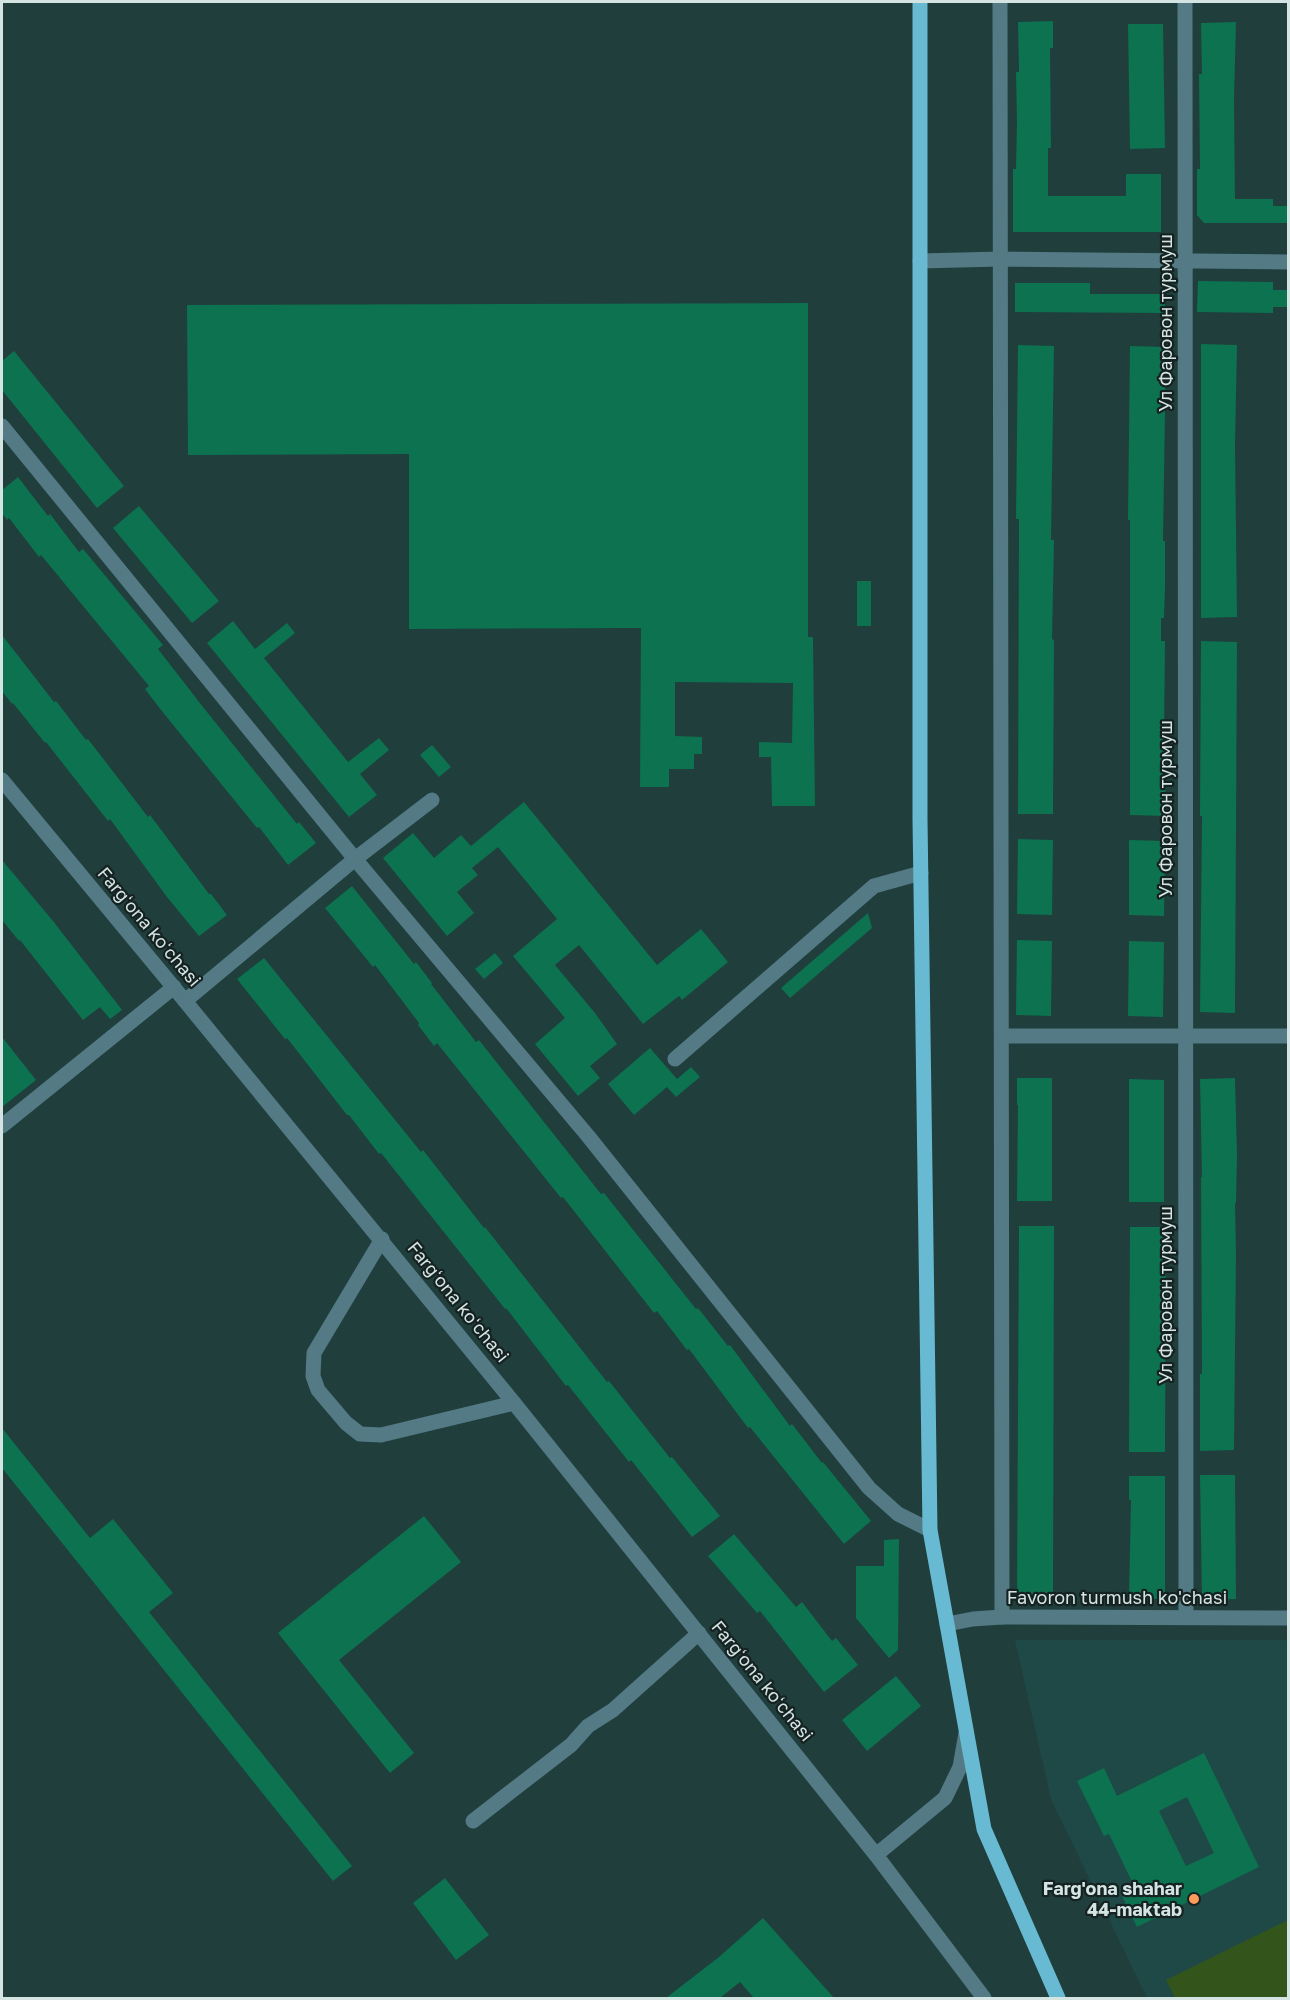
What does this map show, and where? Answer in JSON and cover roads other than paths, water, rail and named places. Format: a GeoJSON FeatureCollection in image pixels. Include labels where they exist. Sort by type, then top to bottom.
{"type":"FeatureCollection","features":[{"type":"Feature","properties":{"kind":"main road"},"geometry":{"type":"LineString","coordinates":[[920,2],[921,873],[930,1530],[984,1829],[1058,1998]]}},
{"type":"Feature","properties":{"kind":"street"},"geometry":{"type":"LineString","coordinates":[[1000,2],[1002,1617]]}},
{"type":"Feature","properties":{"kind":"street","name":"Ул Фаровон турмуш"},"geometry":{"type":"LineString","coordinates":[[1185,2],[1186,1617]]}},
{"type":"Feature","properties":{"kind":"street"},"geometry":{"type":"LineString","coordinates":[[920,261],[1001,259],[1288,262]]}},
{"type":"Feature","properties":{"kind":"street"},"geometry":{"type":"LineString","coordinates":[[2,426],[356,859],[588,1136],[870,1488],[898,1514],[930,1530]]}},
{"type":"Feature","properties":{"kind":"street","name":"Fargʻona koʻchasi"},"geometry":{"type":"LineString","coordinates":[[2,780],[382,1239],[876,1855],[984,1998]]}},
{"type":"Feature","properties":{"kind":"street"},"geometry":{"type":"LineString","coordinates":[[185,1001],[356,859],[432,800]]}},
{"type":"Feature","properties":{"kind":"street"},"geometry":{"type":"LineString","coordinates":[[675,1059],[874,886],[921,873]]}},
{"type":"Feature","properties":{"kind":"street"},"geometry":{"type":"LineString","coordinates":[[2,1126],[174,987]]}},
{"type":"Feature","properties":{"kind":"street"},"geometry":{"type":"LineString","coordinates":[[1002,1036],[1288,1036]]}},
{"type":"Feature","properties":{"kind":"street"},"geometry":{"type":"LineString","coordinates":[[382,1239],[314,1353],[313,1376],[318,1390],[346,1423],[360,1434],[381,1435],[514,1403]]}},
{"type":"Feature","properties":{"kind":"street","name":"Favoron turmush ko'chasi"},"geometry":{"type":"LineString","coordinates":[[947,1624],[1002,1617],[1186,1617],[1287,1622]]}},
{"type":"Feature","properties":{"kind":"street"},"geometry":{"type":"LineString","coordinates":[[473,1821],[571,1744],[588,1726],[613,1710],[699,1633]]}},
{"type":"Feature","properties":{"kind":"street"},"geometry":{"type":"LineString","coordinates":[[876,1855],[945,1798],[960,1767],[966,1732]]}},
{"type":"Feature","properties":{"kind":"place","name":"Farg'ona shahar 44-maktab"},"geometry":{"type":"Point","coordinates":[1194,1899]}}]}
